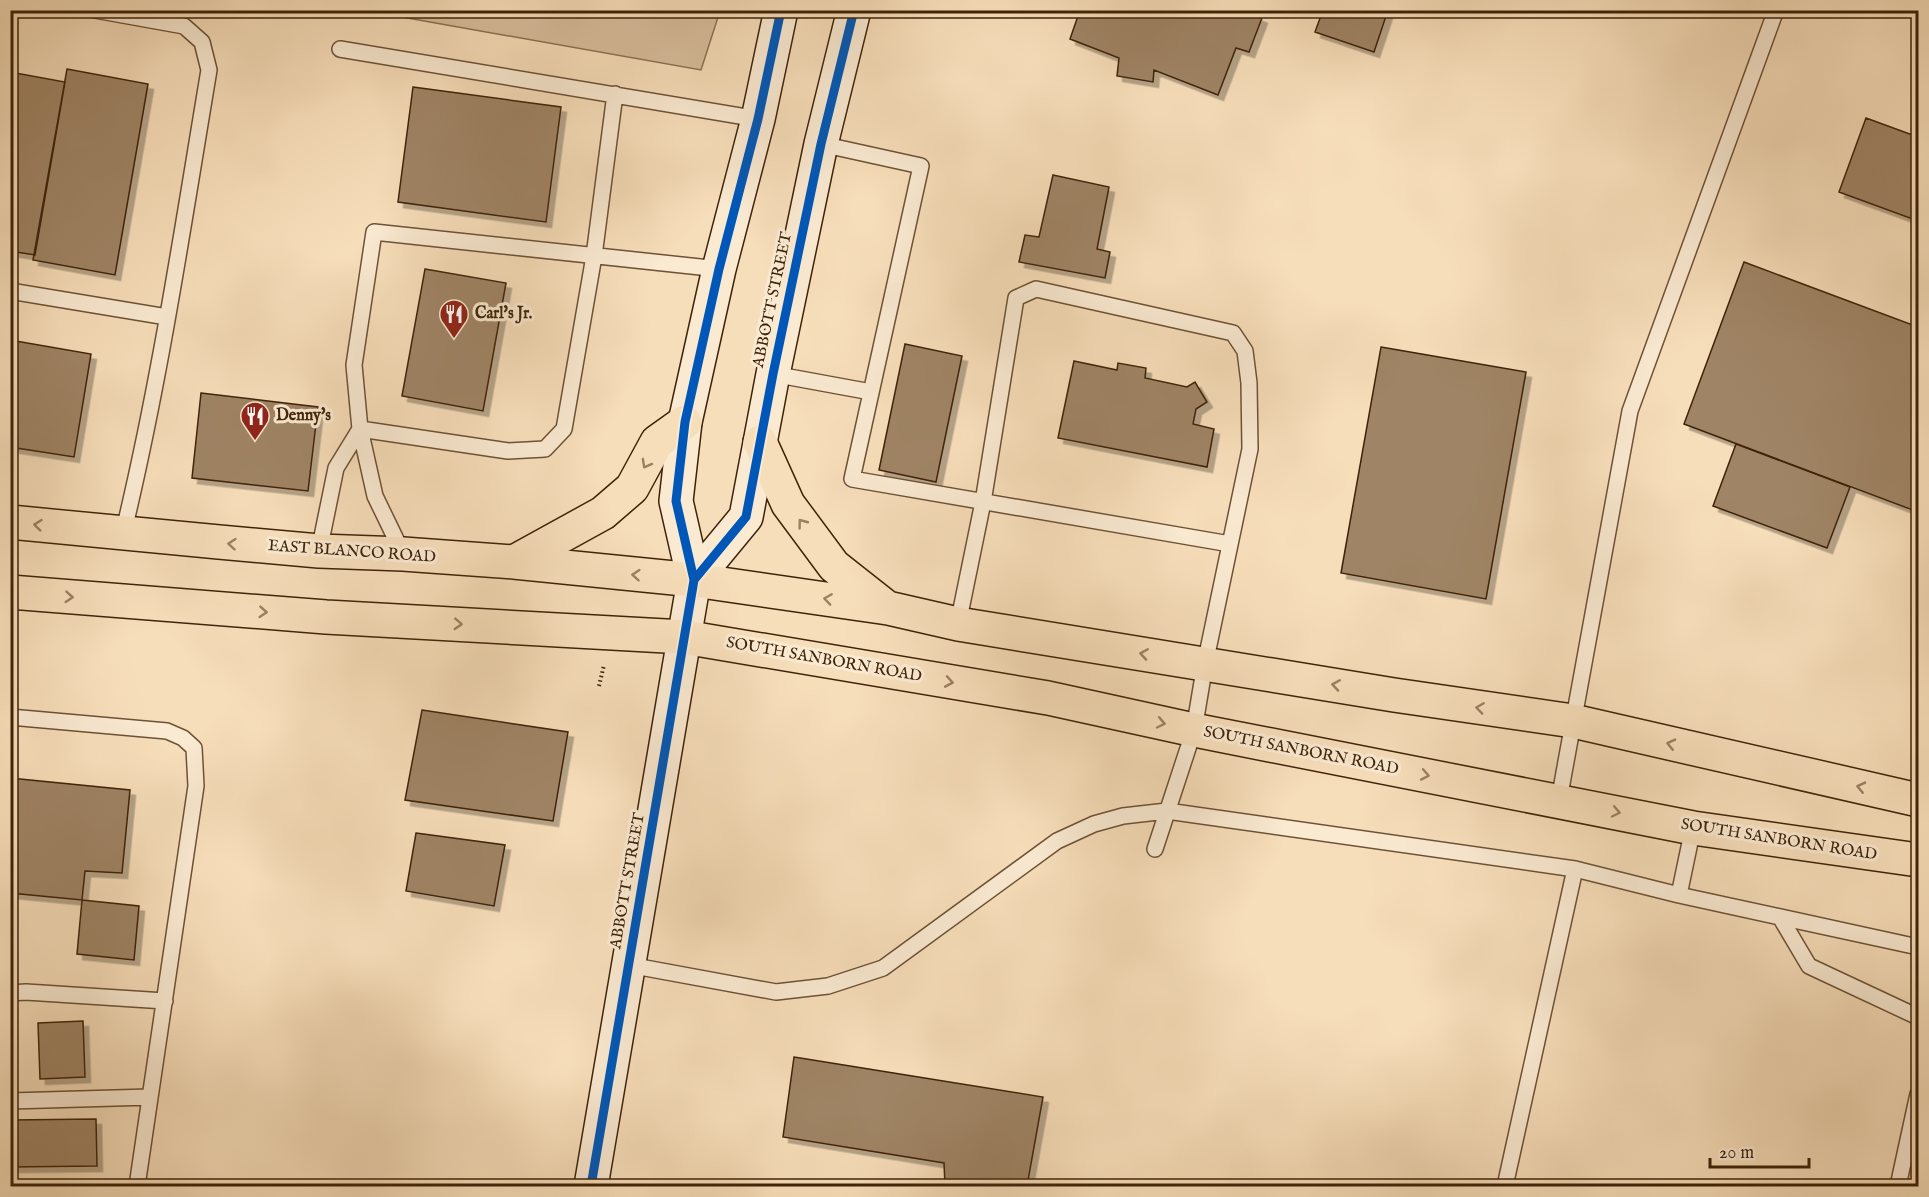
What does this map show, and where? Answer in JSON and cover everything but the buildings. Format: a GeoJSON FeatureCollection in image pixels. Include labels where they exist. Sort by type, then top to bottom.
{"type":"FeatureCollection","features":[{"type":"Feature","properties":{"kind":"highway"},"geometry":{"type":"LineString","coordinates":[[514,562],[603,513],[632,488],[657,442],[685,422]]}},
{"type":"Feature","properties":{"kind":"highway"},"geometry":{"type":"LineString","coordinates":[[760,442],[788,504],[834,566],[888,608]]}},
{"type":"Feature","properties":{"kind":"highway","name":"EAST BLANCO ROAD"},"geometry":{"type":"LineString","coordinates":[[10,522],[319,551],[514,562],[694,580]]}},
{"type":"Feature","properties":{"kind":"highway"},"geometry":{"type":"LineString","coordinates":[[694,580],[888,608],[958,624],[1394,695],[1573,721],[1918,800]]}},
{"type":"Feature","properties":{"kind":"highway"},"geometry":{"type":"LineString","coordinates":[[10,592],[326,616],[684,637]]}},
{"type":"Feature","properties":{"kind":"highway","name":"SOUTH SANBORN ROAD"},"geometry":{"type":"LineString","coordinates":[[684,637],[1048,698],[1194,730],[1693,828],[1918,860]]}},
{"type":"Feature","properties":{"kind":"main road","name":"ABBOTT STREET"},"geometry":{"type":"LineString","coordinates":[[591,1186],[694,580],[676,501],[685,422],[720,269],[758,119],[781,10]]}},
{"type":"Feature","properties":{"kind":"main road","name":"ABBOTT STREET"},"geometry":{"type":"LineString","coordinates":[[694,580],[746,517],[821,144],[854,10]]}},
{"type":"Feature","properties":{"kind":"lane"},"geometry":{"type":"LineString","coordinates":[[95,10],[184,26],[202,42],[209,70],[167,317],[123,534]]}},
{"type":"Feature","properties":{"kind":"lane"},"geometry":{"type":"LineString","coordinates":[[1558,800],[1630,411],[1776,10]]}},
{"type":"Feature","properties":{"kind":"lane"},"geometry":{"type":"LineString","coordinates":[[339,49],[758,119]]}},
{"type":"Feature","properties":{"kind":"lane"},"geometry":{"type":"LineString","coordinates":[[360,429],[508,451],[545,449],[564,429],[594,256],[615,94]]}},
{"type":"Feature","properties":{"kind":"lane"},"geometry":{"type":"LineString","coordinates":[[821,144],[921,166],[852,479],[1230,544]]}},
{"type":"Feature","properties":{"kind":"lane"},"geometry":{"type":"LineString","coordinates":[[403,554],[375,496],[360,429],[354,365],[374,232],[720,269]]}},
{"type":"Feature","properties":{"kind":"lane"},"geometry":{"type":"LineString","coordinates":[[958,624],[983,502],[1016,298],[1036,289],[1233,333],[1245,351],[1249,382],[1250,449],[1205,664],[1194,730],[1155,849]]}},
{"type":"Feature","properties":{"kind":"lane"},"geometry":{"type":"LineString","coordinates":[[10,291],[167,317]]}},
{"type":"Feature","properties":{"kind":"lane"},"geometry":{"type":"LineString","coordinates":[[773,374],[871,392]]}},
{"type":"Feature","properties":{"kind":"lane"},"geometry":{"type":"LineString","coordinates":[[319,551],[336,468],[360,429]]}},
{"type":"Feature","properties":{"kind":"lane"},"geometry":{"type":"LineString","coordinates":[[10,717],[167,731],[183,738],[194,748],[196,786],[137,1186]]}},
{"type":"Feature","properties":{"kind":"lane"},"geometry":{"type":"LineString","coordinates":[[629,965],[776,992],[828,986],[883,968],[1057,841],[1094,824],[1123,816],[1167,811],[1575,869],[1679,895],[1918,947]]}},
{"type":"Feature","properties":{"kind":"lane"},"geometry":{"type":"LineString","coordinates":[[1679,895],[1693,828]]}},
{"type":"Feature","properties":{"kind":"lane"},"geometry":{"type":"LineString","coordinates":[[1505,1186],[1575,869]]}},
{"type":"Feature","properties":{"kind":"lane"},"geometry":{"type":"LineString","coordinates":[[1780,916],[1809,966],[1918,1017]]}},
{"type":"Feature","properties":{"kind":"lane"},"geometry":{"type":"LineString","coordinates":[[10,993],[165,1001]]}},
{"type":"Feature","properties":{"kind":"lane"},"geometry":{"type":"LineString","coordinates":[[1898,1186],[1918,1094]]}},
{"type":"Feature","properties":{"kind":"lane"},"geometry":{"type":"LineString","coordinates":[[10,1101],[150,1097]]}},
{"type":"Feature","properties":{"kind":"path"},"geometry":{"type":"LineString","coordinates":[[599,686],[604,664]]}},
{"type":"Feature","properties":{"kind":"shaded area"},"geometry":{"type":"Polygon","coordinates":[[[720,10],[701,70],[368,11],[720,10]]]}},
{"type":"Feature","properties":{"kind":"cycle path"},"geometry":{"type":"LineString","coordinates":[[591,1186],[694,580],[676,501],[685,422],[719,269],[758,119],[781,10]]}},
{"type":"Feature","properties":{"kind":"cycle path"},"geometry":{"type":"LineString","coordinates":[[694,580],[746,517],[821,144],[854,10]]}},
{"type":"Feature","properties":{"kind":"place","name":"Carl's Jr."},"geometry":{"type":"Point","coordinates":[454,340]}},
{"type":"Feature","properties":{"kind":"place","name":"Denny's"},"geometry":{"type":"Point","coordinates":[255,442]}}]}
